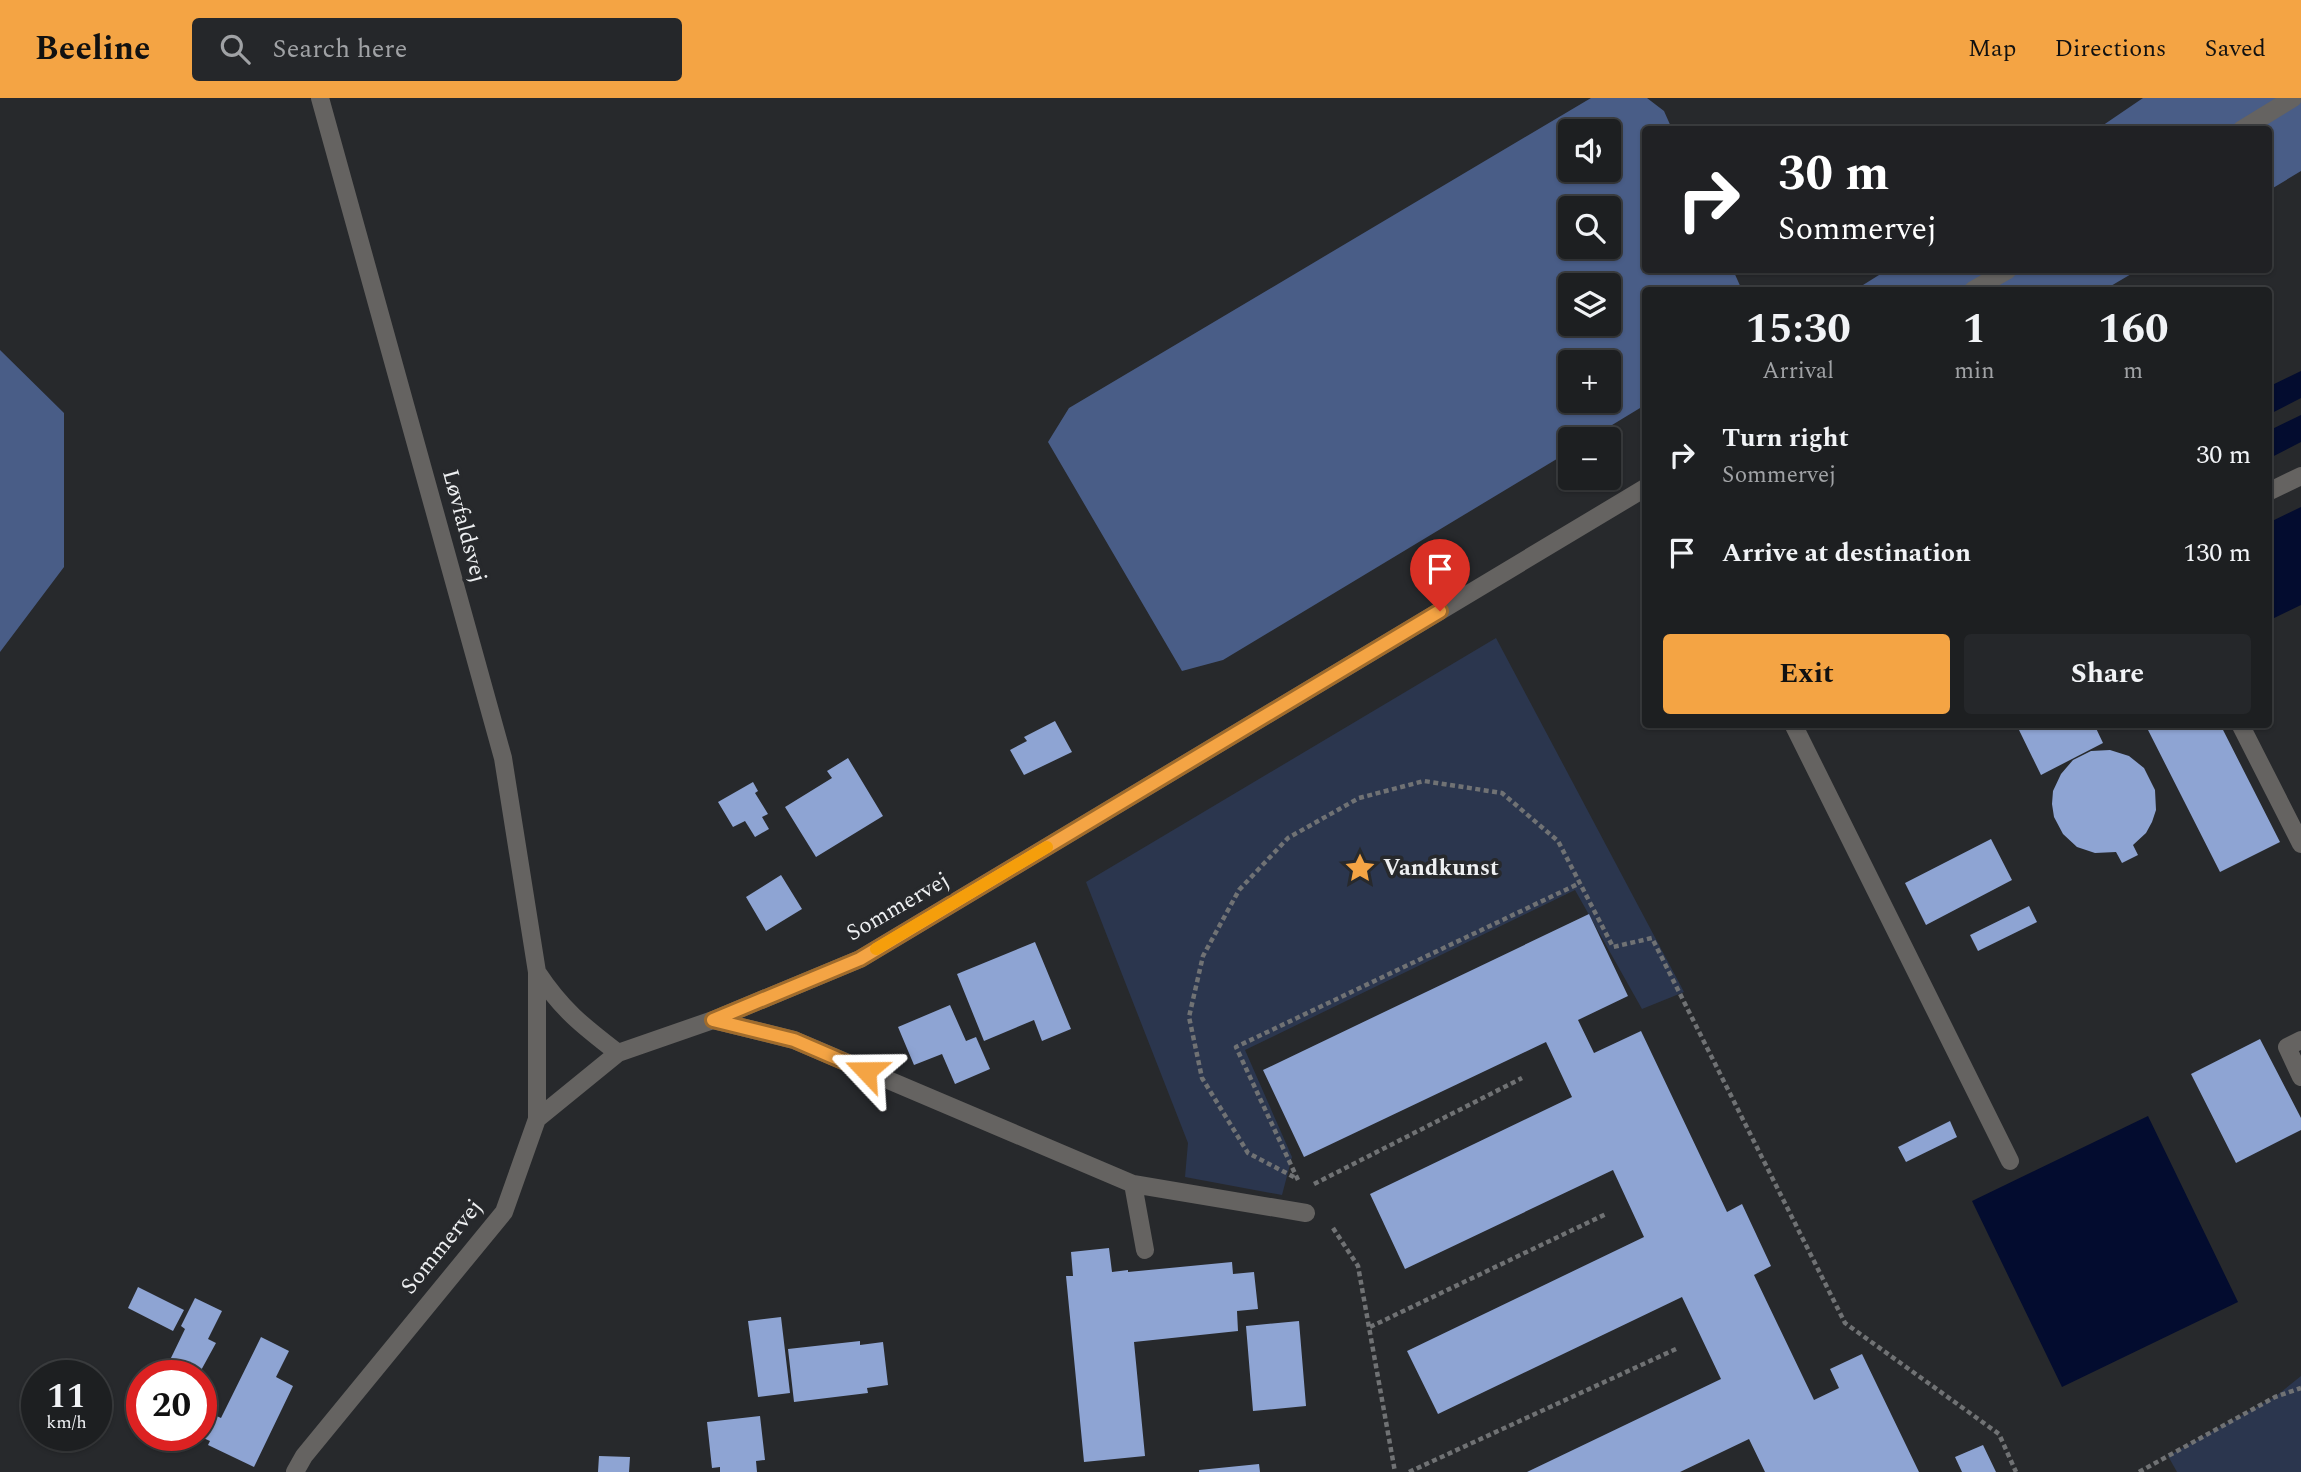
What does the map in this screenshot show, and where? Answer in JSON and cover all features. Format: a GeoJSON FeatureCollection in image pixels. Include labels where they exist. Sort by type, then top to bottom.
{"type":"FeatureCollection","features":[{"type":"Feature","properties":{"kind":"street","name":"Løvfaldsvej"},"geometry":{"type":"LineString","coordinates":[[320,98],[503,758],[537,972],[537,1119]]}},
{"type":"Feature","properties":{"kind":"street"},"geometry":{"type":"LineString","coordinates":[[2248,126],[2293,98]]}},
{"type":"Feature","properties":{"kind":"street"},"geometry":{"type":"LineString","coordinates":[[1978,287],[2003,273]]}},
{"type":"Feature","properties":{"kind":"street"},"geometry":{"type":"LineString","coordinates":[[2272,490],[2301,476]]}},
{"type":"Feature","properties":{"kind":"street","name":"Sommervej"},"geometry":{"type":"LineString","coordinates":[[295,1472],[304,1456],[504,1212],[537,1119],[618,1053],[713,1020],[860,959],[1642,490]]}},
{"type":"Feature","properties":{"kind":"street"},"geometry":{"type":"LineString","coordinates":[[1795,728],[2010,1161]]}},
{"type":"Feature","properties":{"kind":"street"},"geometry":{"type":"LineString","coordinates":[[2242,728],[2301,844]]}},
{"type":"Feature","properties":{"kind":"street","name":"Løvfaldsvej"},"geometry":{"type":"LineString","coordinates":[[537,972],[556,1000],[580,1024],[618,1053]]}},
{"type":"Feature","properties":{"kind":"street"},"geometry":{"type":"LineString","coordinates":[[713,1020],[794,1040],[1133,1184],[1306,1213]]}},
{"type":"Feature","properties":{"kind":"street"},"geometry":{"type":"LineString","coordinates":[[2301,1040],[2287,1047],[2301,1077]]}},
{"type":"Feature","properties":{"kind":"street"},"geometry":{"type":"LineString","coordinates":[[1133,1184],[1145,1250]]}},
{"type":"Feature","properties":{"kind":"path"},"geometry":{"type":"LineString","coordinates":[[1322,1192],[1248,1153],[1202,1078],[1189,1017],[1203,956],[1239,890],[1288,838],[1359,798],[1424,781],[1502,793],[1558,841],[1613,947],[1652,937],[1845,1323],[1999,1434],[2016,1472]]}},
{"type":"Feature","properties":{"kind":"path"},"geometry":{"type":"LineString","coordinates":[[1298,1180],[1236,1047],[1580,883]]}},
{"type":"Feature","properties":{"kind":"path"},"geometry":{"type":"LineString","coordinates":[[1311,1186],[1522,1078]]}},
{"type":"Feature","properties":{"kind":"path"},"geometry":{"type":"LineString","coordinates":[[1306,1213],[1328,1220],[1359,1266],[1395,1472]]}},
{"type":"Feature","properties":{"kind":"path"},"geometry":{"type":"LineString","coordinates":[[1370,1327],[1606,1214]]}},
{"type":"Feature","properties":{"kind":"path"},"geometry":{"type":"LineString","coordinates":[[1409,1472],[1676,1349]]}},
{"type":"Feature","properties":{"kind":"path"},"geometry":{"type":"LineString","coordinates":[[2139,1472],[2275,1397],[2301,1388]]}},
{"type":"Feature","properties":{"kind":"shaded area"},"geometry":{"type":"Polygon","coordinates":[[[1591,98],[1647,98],[1664,111],[1671,126],[1642,126],[1642,273],[1734,273],[1741,287],[1642,287],[1642,407],[1609,427],[1558,427],[1558,458],[1223,660],[1182,671],[1048,442],[1069,408],[1591,98]]]}},
{"type":"Feature","properties":{"kind":"shaded area"},"geometry":{"type":"Polygon","coordinates":[[[2143,98],[2301,98],[2301,171],[2272,189],[2272,126],[2102,126],[2143,98]]]}},
{"type":"Feature","properties":{"kind":"shaded area"},"geometry":{"type":"Polygon","coordinates":[[[1882,273],[2133,273],[2109,287],[1860,287],[1882,273]]]}},
{"type":"Feature","properties":{"kind":"shaded area"},"geometry":{"type":"Polygon","coordinates":[[[0,350],[64,413],[64,567],[0,652],[0,350]]]}},
{"type":"Feature","properties":{"kind":"shaded area"},"geometry":{"type":"Polygon","coordinates":[[[2301,371],[2301,398],[2272,413],[2272,385],[2301,371]]]}},
{"type":"Feature","properties":{"kind":"shaded area"},"geometry":{"type":"Polygon","coordinates":[[[2301,415],[2301,442],[2272,457],[2272,429],[2301,415]]]}},
{"type":"Feature","properties":{"kind":"shaded area"},"geometry":{"type":"Polygon","coordinates":[[[2301,507],[2301,605],[2272,619],[2272,521],[2301,507]]]}},
{"type":"Feature","properties":{"kind":"shaded area"},"geometry":{"type":"Polygon","coordinates":[[[1496,638],[1684,992],[1642,1009],[1575,890],[1245,1050],[1292,1157],[1282,1195],[1185,1177],[1188,1143],[1086,882],[1496,638]]]}},
{"type":"Feature","properties":{"kind":"shaded area"},"geometry":{"type":"Polygon","coordinates":[[[2148,1116],[2238,1302],[2062,1387],[1972,1201],[2148,1116]]]}},
{"type":"Feature","properties":{"kind":"shaded area"},"geometry":{"type":"Polygon","coordinates":[[[2301,1376],[2301,1472],[2177,1472],[2168,1456],[2275,1397],[2301,1376]]]}},
{"type":"Feature","properties":{"kind":"building"},"geometry":{"type":"Polygon","coordinates":[[[1055,721],[1072,752],[1024,775],[1010,750],[1027,741],[1024,737],[1055,721]]]}},
{"type":"Feature","properties":{"kind":"building"},"geometry":{"type":"Polygon","coordinates":[[[2096,728],[2103,743],[2041,775],[2019,730],[2096,728]]]}},
{"type":"Feature","properties":{"kind":"building"},"geometry":{"type":"Polygon","coordinates":[[[2147,728],[2222,728],[2280,842],[2220,872],[2147,728]]]}},
{"type":"Feature","properties":{"kind":"building"},"geometry":{"type":"Polygon","coordinates":[[[2110,750],[2129,756],[2144,768],[2155,790],[2156,810],[2152,822],[2146,833],[2133,845],[2138,855],[2122,863],[2116,852],[2095,853],[2077,847],[2063,834],[2054,817],[2052,804],[2053,791],[2061,774],[2073,760],[2091,751],[2110,750]]]}},
{"type":"Feature","properties":{"kind":"building"},"geometry":{"type":"Polygon","coordinates":[[[848,758],[883,816],[816,857],[785,807],[832,778],[827,771],[848,758]]]}},
{"type":"Feature","properties":{"kind":"building"},"geometry":{"type":"Polygon","coordinates":[[[753,782],[758,791],[755,793],[768,814],[762,817],[769,829],[755,837],[745,821],[733,827],[718,802],[753,782]]]}},
{"type":"Feature","properties":{"kind":"building"},"geometry":{"type":"Polygon","coordinates":[[[1991,839],[2012,880],[1926,925],[1905,883],[1991,839]]]}},
{"type":"Feature","properties":{"kind":"building"},"geometry":{"type":"Polygon","coordinates":[[[781,875],[802,909],[766,931],[746,897],[781,875]]]}},
{"type":"Feature","properties":{"kind":"building"},"geometry":{"type":"Polygon","coordinates":[[[2029,906],[2037,922],[1978,951],[1970,935],[2029,906]]]}},
{"type":"Feature","properties":{"kind":"building"},"geometry":{"type":"Polygon","coordinates":[[[1589,914],[1628,996],[1578,1020],[1594,1053],[1641,1031],[1727,1212],[1742,1204],[1771,1266],[1754,1275],[1814,1400],[1839,1388],[1830,1369],[1862,1354],[1919,1472],[1765,1472],[1749,1439],[1680,1472],[1527,1472],[1721,1379],[1682,1297],[1438,1414],[1407,1351],[1644,1237],[1613,1170],[1405,1269],[1370,1194],[1572,1097],[1546,1042],[1304,1157],[1263,1070],[1589,914]]]}},
{"type":"Feature","properties":{"kind":"building"},"geometry":{"type":"Polygon","coordinates":[[[1035,942],[1071,1029],[1042,1041],[1034,1020],[984,1041],[957,974],[1035,942]]]}},
{"type":"Feature","properties":{"kind":"building"},"geometry":{"type":"Polygon","coordinates":[[[950,1005],[966,1041],[976,1037],[990,1069],[955,1084],[942,1054],[914,1065],[898,1027],[950,1005]]]}},
{"type":"Feature","properties":{"kind":"building"},"geometry":{"type":"Polygon","coordinates":[[[2260,1039],[2301,1118],[2301,1130],[2236,1163],[2191,1074],[2260,1039]]]}},
{"type":"Feature","properties":{"kind":"building"},"geometry":{"type":"Polygon","coordinates":[[[1950,1121],[1957,1137],[1906,1162],[1898,1147],[1950,1121]]]}},
{"type":"Feature","properties":{"kind":"building"},"geometry":{"type":"Polygon","coordinates":[[[1109,1248],[1112,1272],[1232,1262],[1233,1274],[1254,1272],[1258,1309],[1237,1311],[1238,1331],[1134,1342],[1145,1456],[1084,1462],[1066,1276],[1073,1276],[1071,1252],[1109,1248]]]}},
{"type":"Feature","properties":{"kind":"building"},"geometry":{"type":"Polygon","coordinates":[[[138,1287],[184,1310],[173,1331],[128,1308],[138,1287]]]}},
{"type":"Feature","properties":{"kind":"building"},"geometry":{"type":"Polygon","coordinates":[[[195,1298],[222,1311],[208,1339],[216,1343],[207,1360],[170,1360],[185,1329],[181,1326],[195,1298]]]}},
{"type":"Feature","properties":{"kind":"building"},"geometry":{"type":"Polygon","coordinates":[[[781,1317],[790,1393],[758,1397],[748,1321],[781,1317]]]}},
{"type":"Feature","properties":{"kind":"building"},"geometry":{"type":"Polygon","coordinates":[[[1299,1321],[1306,1406],[1253,1411],[1246,1326],[1299,1321]]]}},
{"type":"Feature","properties":{"kind":"building"},"geometry":{"type":"Polygon","coordinates":[[[261,1337],[289,1351],[276,1377],[293,1386],[254,1467],[217,1449],[217,1416],[221,1418],[261,1337]]]}},
{"type":"Feature","properties":{"kind":"building"},"geometry":{"type":"Polygon","coordinates":[[[860,1341],[860,1345],[883,1342],[888,1385],[867,1388],[868,1393],[794,1402],[788,1349],[860,1341]]]}},
{"type":"Feature","properties":{"kind":"building"},"geometry":{"type":"Polygon","coordinates":[[[760,1416],[765,1460],[756,1461],[757,1472],[720,1472],[720,1467],[712,1468],[707,1422],[760,1416]]]}},
{"type":"Feature","properties":{"kind":"building"},"geometry":{"type":"Polygon","coordinates":[[[1983,1445],[1996,1472],[1962,1472],[1955,1457],[1983,1445]]]}},
{"type":"Feature","properties":{"kind":"building"},"geometry":{"type":"Polygon","coordinates":[[[599,1456],[630,1457],[629,1472],[598,1472],[599,1456]]]}},
{"type":"Feature","properties":{"kind":"building"},"geometry":{"type":"Polygon","coordinates":[[[1259,1464],[1260,1472],[1199,1472],[1199,1470],[1259,1464]]]}},
{"type":"Feature","properties":{"kind":"slow traffic"},"geometry":{"type":"LineString","coordinates":[[876,949],[1047,847]]}},
{"type":"Feature","properties":{"kind":"place","name":"Vandkunst"},"geometry":{"type":"Point","coordinates":[1360,868]}},
{"type":"Feature","properties":{"kind":"route"},"geometry":{"type":"LineString","coordinates":[[866,1071],[794,1040],[713,1020],[860,959],[1440,611]]}}]}
